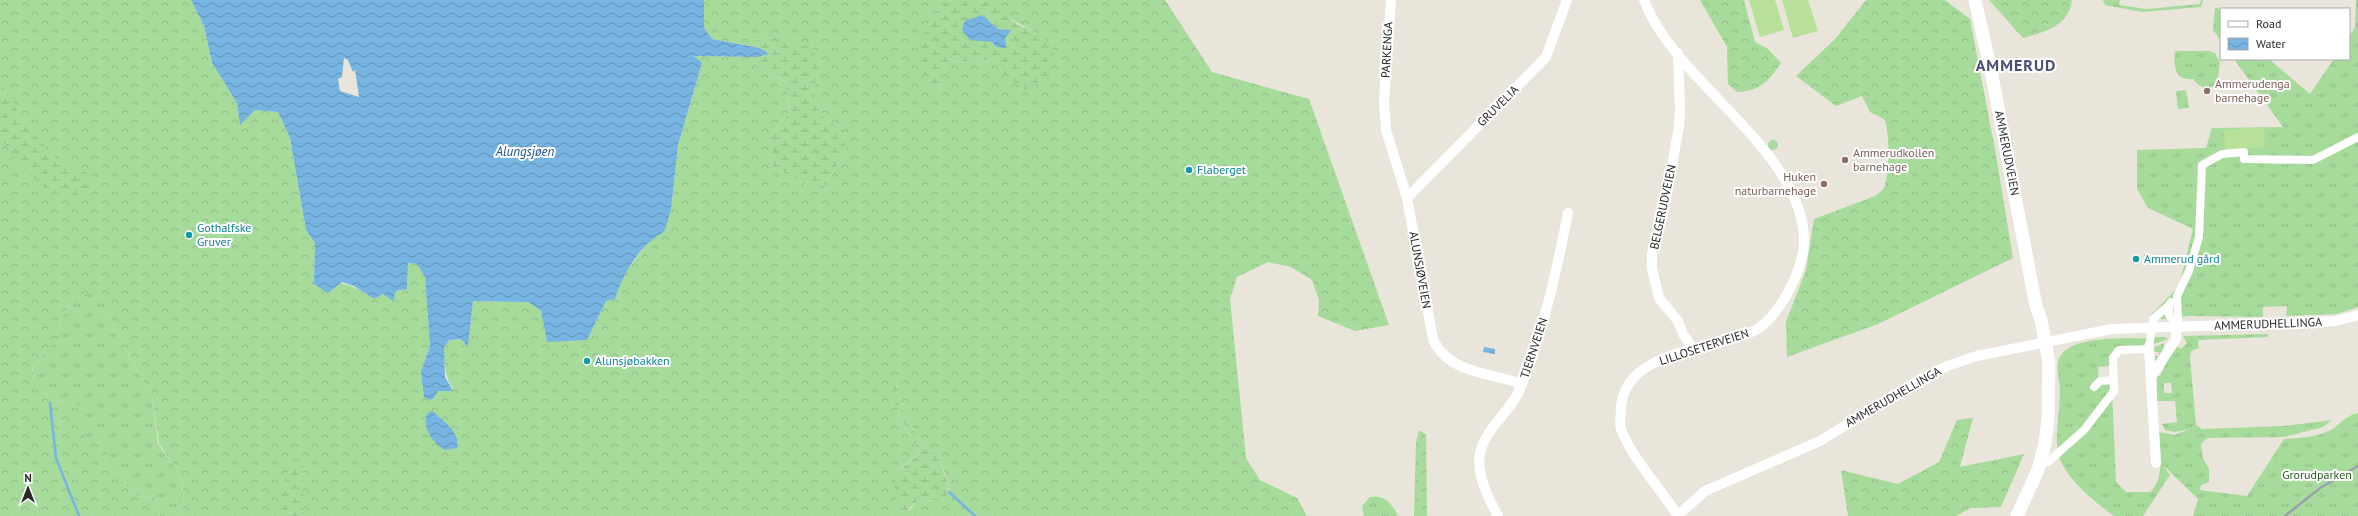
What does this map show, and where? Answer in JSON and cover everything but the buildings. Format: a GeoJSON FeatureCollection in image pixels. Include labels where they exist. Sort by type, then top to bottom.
{"type":"FeatureCollection","features":[{"type":"Feature","properties":{"kind":"street","name":"PARKENGA"},"geometry":{"type":"LineString","coordinates":[[1384,101],[1391,0]]}},
{"type":"Feature","properties":{"kind":"street","name":"GRUVELIA"},"geometry":{"type":"LineString","coordinates":[[1407,198],[1546,57],[1567,0]]}},
{"type":"Feature","properties":{"kind":"street","name":"LILLOSETERVEIEN"},"geometry":{"type":"LineString","coordinates":[[1644,0],[1658,28],[1686,64],[1755,140],[1774,166],[1799,207],[1804,239],[1798,273],[1771,316],[1758,329],[1725,342],[1660,360],[1642,369],[1631,380],[1622,401],[1620,427],[1626,442],[1677,516]]}},
{"type":"Feature","properties":{"kind":"street","name":"AMMERUDVEIEN"},"geometry":{"type":"LineString","coordinates":[[1975,0],[1991,71],[2036,306],[2042,320],[2042,342],[2050,367],[2047,384],[2047,426],[2040,463],[2028,496],[2017,516]]}},
{"type":"Feature","properties":{"kind":"street","name":"BELGERUDVEIEN"},"geometry":{"type":"LineString","coordinates":[[1678,53],[1680,110],[1679,126],[1664,211],[1652,254],[1652,268],[1659,298],[1678,320],[1683,334],[1694,350]]}},
{"type":"Feature","properties":{"kind":"street","name":"ALUNSJØVEIEN"},"geometry":{"type":"LineString","coordinates":[[1384,101],[1386,130],[1390,148],[1407,198],[1430,328],[1440,352],[1454,364],[1522,384]]}},
{"type":"Feature","properties":{"kind":"street"},"geometry":{"type":"LineString","coordinates":[[2156,463],[2149,349],[2153,319],[2177,296],[2189,271],[2199,237],[2202,165],[2222,154],[2244,152],[2244,159],[2313,160],[2358,137]]}},
{"type":"Feature","properties":{"kind":"street","name":"TJERNVEIEN"},"geometry":{"type":"LineString","coordinates":[[1498,516],[1483,483],[1480,471],[1480,453],[1488,434],[1506,414],[1522,384],[1532,360],[1556,274],[1568,214]]}},
{"type":"Feature","properties":{"kind":"street"},"geometry":{"type":"LineString","coordinates":[[2151,377],[2176,339],[2177,296]]}},
{"type":"Feature","properties":{"kind":"street"},"geometry":{"type":"LineString","coordinates":[[2169,305],[2169,315],[2176,324]]}},
{"type":"Feature","properties":{"kind":"street","name":"AMMERUDHELLINGA"},"geometry":{"type":"LineString","coordinates":[[1677,516],[1705,491],[1820,441],[1864,412],[1947,366],[1984,354],[2112,329],[2176,324],[2334,321],[2358,315]]}},
{"type":"Feature","properties":{"kind":"street"},"geometry":{"type":"LineString","coordinates":[[2040,463],[2048,462],[2084,430],[2114,391],[2113,358],[2119,350],[2149,349]]}},
{"type":"Feature","properties":{"kind":"street"},"geometry":{"type":"LineString","coordinates":[[2094,387],[2100,381],[2114,380]]}},
{"type":"Feature","properties":{"kind":"green space"},"geometry":{"type":"Polygon","coordinates":[[[0,0],[191,0],[204,26],[212,63],[237,103],[240,124],[255,110],[278,112],[290,138],[306,230],[315,243],[314,284],[346,284],[358,289],[374,299],[383,294],[407,289],[408,263],[417,264],[425,277],[430,346],[421,372],[424,397],[434,398],[438,391],[450,391],[453,388],[448,381],[444,348],[449,340],[461,339],[468,347],[473,301],[528,302],[541,311],[547,341],[587,340],[606,301],[615,299],[621,279],[671,210],[678,145],[702,63],[693,56],[756,57],[755,67],[784,81],[791,110],[770,136],[773,167],[821,192],[846,151],[845,129],[824,119],[813,91],[817,73],[782,36],[756,40],[756,47],[712,39],[704,28],[704,0],[949,0],[930,16],[938,94],[946,62],[995,60],[1003,74],[1033,30],[1019,24],[978,0],[1165,0],[1212,72],[1309,99],[1389,325],[1355,331],[1318,316],[1319,300],[1312,280],[1291,267],[1268,262],[1237,277],[1230,299],[1246,458],[1260,480],[1297,498],[1307,516],[181,516],[184,499],[182,484],[176,468],[159,444],[152,397],[114,327],[104,300],[94,293],[74,295],[66,312],[58,322],[61,330],[61,340],[44,350],[40,360],[32,368],[35,383],[51,401],[70,402],[85,408],[79,421],[83,433],[90,443],[103,443],[107,453],[105,464],[123,477],[131,495],[155,498],[160,516],[0,516],[0,0]],[[896,381],[898,412],[919,453],[901,468],[895,485],[908,511],[917,501],[931,501],[949,492],[949,487],[938,453],[924,449],[903,410],[896,381]]]}},
{"type":"Feature","properties":{"kind":"green space"},"geometry":{"type":"Polygon","coordinates":[[[949,0],[978,0],[996,8],[1018,25],[1033,30],[1053,45],[1053,74],[1025,90],[1003,74],[995,60],[946,62],[938,94],[924,77],[919,49],[930,16],[949,0]],[[982,15],[992,42],[996,47],[1012,30],[998,29],[982,15]]]}},
{"type":"Feature","properties":{"kind":"green space"},"geometry":{"type":"Polygon","coordinates":[[[1700,0],[1744,0],[1755,42],[1768,49],[1781,63],[1763,84],[1752,90],[1737,92],[1728,84],[1727,47],[1700,0]]]}},
{"type":"Feature","properties":{"kind":"green space"},"geometry":{"type":"Polygon","coordinates":[[[1749,0],[1775,0],[1784,30],[1760,37],[1749,0]]]}},
{"type":"Feature","properties":{"kind":"green space"},"geometry":{"type":"Polygon","coordinates":[[[1782,0],[1808,0],[1818,31],[1793,38],[1782,0]]]}},
{"type":"Feature","properties":{"kind":"green space"},"geometry":{"type":"Polygon","coordinates":[[[1866,0],[1945,0],[1970,19],[1996,155],[2013,258],[1878,324],[1787,357],[1786,322],[1806,270],[1814,219],[1875,196],[1885,186],[1888,168],[1888,150],[1887,131],[1884,119],[1870,112],[1862,96],[1836,106],[1796,76],[1835,39],[1866,0]]]}},
{"type":"Feature","properties":{"kind":"green space"},"geometry":{"type":"Polygon","coordinates":[[[1989,0],[2072,0],[2070,9],[2061,22],[2040,33],[2023,38],[1989,0]]]}},
{"type":"Feature","properties":{"kind":"green space"},"geometry":{"type":"Polygon","coordinates":[[[2103,0],[2120,0],[2119,5],[2147,9],[2200,4],[2201,0],[2203,0],[2201,7],[2142,12],[2105,5],[2103,0]]]}},
{"type":"Feature","properties":{"kind":"green space"},"geometry":{"type":"Polygon","coordinates":[[[2356,0],[2358,0],[2358,307],[2337,314],[2286,316],[2287,306],[2263,307],[2263,317],[2189,316],[2163,319],[2150,316],[2179,286],[2193,229],[2148,208],[2137,189],[2137,150],[2206,148],[2212,128],[2283,127],[2235,60],[2270,60],[2310,94],[2333,60],[2350,60],[2350,35],[2355,28],[2356,0]]]}},
{"type":"Feature","properties":{"kind":"green space"},"geometry":{"type":"Polygon","coordinates":[[[2215,7],[2220,10],[2220,40],[2213,30],[2215,7]]]}},
{"type":"Feature","properties":{"kind":"green space"},"geometry":{"type":"Polygon","coordinates":[[[782,36],[814,49],[817,73],[813,91],[824,119],[845,129],[846,151],[821,192],[773,167],[770,136],[791,110],[784,81],[755,67],[756,57],[768,54],[756,47],[756,40],[782,36]]]}},
{"type":"Feature","properties":{"kind":"green space"},"geometry":{"type":"Polygon","coordinates":[[[2175,51],[2209,51],[2215,53],[2220,63],[2217,85],[2207,88],[2201,86],[2193,79],[2182,78],[2176,71],[2174,62],[2175,51]]]}},
{"type":"Feature","properties":{"kind":"green space"},"geometry":{"type":"Polygon","coordinates":[[[0,82],[25,123],[54,157],[86,172],[95,189],[82,199],[47,190],[20,166],[0,137],[0,82]]]}},
{"type":"Feature","properties":{"kind":"green space"},"geometry":{"type":"Polygon","coordinates":[[[2186,90],[2189,108],[2178,109],[2176,91],[2186,90]]]}},
{"type":"Feature","properties":{"kind":"green space"},"geometry":{"type":"Polygon","coordinates":[[[2264,127],[2265,147],[2225,150],[2224,130],[2264,127]]]}},
{"type":"Feature","properties":{"kind":"green space"},"geometry":{"type":"Polygon","coordinates":[[[1771,140],[1775,140],[1778,145],[1775,150],[1771,150],[1768,147],[1768,143],[1771,140]]]}},
{"type":"Feature","properties":{"kind":"green space"},"geometry":{"type":"Polygon","coordinates":[[[94,293],[104,300],[114,327],[152,397],[158,444],[176,468],[182,484],[184,499],[181,516],[160,516],[155,498],[131,495],[123,477],[105,464],[107,453],[90,443],[83,433],[70,402],[51,401],[35,383],[32,368],[40,360],[44,350],[61,340],[61,330],[58,322],[66,312],[74,295],[94,293]]]}},
{"type":"Feature","properties":{"kind":"green space","name":"Grorudparken"},"geometry":{"type":"Polygon","coordinates":[[[2268,334],[2268,337],[2198,340],[2199,348],[2191,351],[2190,357],[2196,425],[2202,429],[2283,426],[2332,420],[2323,427],[2284,437],[2207,438],[2201,444],[2203,458],[2209,469],[2209,482],[2201,485],[2200,490],[2247,496],[2284,439],[2308,437],[2326,432],[2335,428],[2350,416],[2358,413],[2358,516],[2193,516],[2198,499],[2163,465],[2170,475],[2143,516],[2114,516],[2097,503],[2078,485],[2063,466],[2057,445],[2060,390],[2058,363],[2061,355],[2077,344],[2089,341],[2102,339],[2148,338],[2142,347],[2121,349],[2110,366],[2098,367],[2099,380],[2110,379],[2112,390],[2116,482],[2126,492],[2150,492],[2158,480],[2160,472],[2161,455],[2159,432],[2174,435],[2190,429],[2175,432],[2165,430],[2162,424],[2177,422],[2175,401],[2157,401],[2157,376],[2160,376],[2175,345],[2181,349],[2187,343],[2183,336],[2268,334]],[[2164,383],[2164,393],[2172,393],[2171,383],[2164,383]]]}},
{"type":"Feature","properties":{"kind":"green space"},"geometry":{"type":"Polygon","coordinates":[[[2153,337],[2165,337],[2168,339],[2151,345],[2153,337]]]}},
{"type":"Feature","properties":{"kind":"green space"},"geometry":{"type":"Polygon","coordinates":[[[2164,343],[2163,351],[2155,363],[2155,356],[2159,356],[2159,352],[2151,352],[2151,349],[2164,343]]]}},
{"type":"Feature","properties":{"kind":"green space"},"geometry":{"type":"Polygon","coordinates":[[[894,380],[896,381],[903,410],[924,449],[938,453],[948,488],[947,494],[942,498],[917,501],[902,515],[895,491],[896,478],[902,468],[919,453],[898,412],[891,383],[894,380]]]}},
{"type":"Feature","properties":{"kind":"green space"},"geometry":{"type":"Polygon","coordinates":[[[1973,418],[1960,467],[2024,454],[2001,507],[1971,508],[1956,516],[1848,516],[1841,470],[1898,484],[1939,462],[1957,420],[1973,418]]]}},
{"type":"Feature","properties":{"kind":"green space"},"geometry":{"type":"Polygon","coordinates":[[[1419,430],[1426,435],[1427,516],[1414,516],[1416,442],[1419,430]]]}},
{"type":"Feature","properties":{"kind":"green space"},"geometry":{"type":"Polygon","coordinates":[[[446,457],[449,457],[453,464],[454,474],[451,474],[447,466],[446,457]]]}},
{"type":"Feature","properties":{"kind":"green space"},"geometry":{"type":"Polygon","coordinates":[[[302,459],[304,516],[280,516],[281,494],[287,474],[293,460],[302,459]]]}},
{"type":"Feature","properties":{"kind":"green space"},"geometry":{"type":"Polygon","coordinates":[[[1375,496],[1387,501],[1398,516],[1364,516],[1362,506],[1370,497],[1375,496]]]}},
{"type":"Feature","properties":{"kind":"water","name":"Alungsjøen"},"geometry":{"type":"Polygon","coordinates":[[[191,0],[704,0],[704,28],[712,39],[760,48],[769,54],[757,57],[694,56],[702,63],[678,145],[671,210],[664,232],[655,237],[640,252],[628,270],[618,289],[615,299],[606,301],[587,340],[547,342],[541,311],[528,302],[473,301],[468,347],[461,339],[449,340],[444,348],[445,377],[453,391],[438,391],[434,398],[430,400],[424,397],[421,372],[430,346],[425,277],[417,264],[408,263],[407,289],[396,291],[393,301],[383,294],[374,299],[354,286],[342,282],[328,293],[314,284],[315,243],[306,230],[290,138],[278,112],[255,110],[240,125],[237,103],[212,63],[204,26],[191,0]],[[344,58],[342,77],[338,79],[340,91],[359,97],[355,70],[353,72],[348,60],[344,58]]]}},
{"type":"Feature","properties":{"kind":"water"},"geometry":{"type":"Polygon","coordinates":[[[982,15],[998,29],[1012,30],[1005,38],[1006,48],[996,47],[992,42],[970,40],[962,30],[965,21],[982,15]]]}},
{"type":"Feature","properties":{"kind":"water"},"geometry":{"type":"Polygon","coordinates":[[[1484,347],[1495,349],[1495,354],[1483,352],[1484,347]]]}},
{"type":"Feature","properties":{"kind":"water"},"geometry":{"type":"Polygon","coordinates":[[[432,411],[450,427],[456,437],[457,448],[445,450],[436,443],[430,435],[427,430],[426,419],[427,414],[432,411]]]}},
{"type":"Feature","properties":{"kind":"waterway"},"geometry":{"type":"LineString","coordinates":[[50,403],[56,458],[79,516]]}},
{"type":"Feature","properties":{"kind":"waterway"},"geometry":{"type":"LineString","coordinates":[[949,492],[975,516]]}},
{"type":"Feature","properties":{"kind":"railway"},"geometry":{"type":"LineString","coordinates":[[2285,516],[2320,488],[2358,466]]}},
{"type":"Feature","properties":{"kind":"place","name":"Ammerudenga barnehage"},"geometry":{"type":"Point","coordinates":[2207,91]}},
{"type":"Feature","properties":{"kind":"place","name":"Ammerudkollen barnehage"},"geometry":{"type":"Point","coordinates":[1845,160]}},
{"type":"Feature","properties":{"kind":"place","name":"Flaberget"},"geometry":{"type":"Point","coordinates":[1189,170]}},
{"type":"Feature","properties":{"kind":"place","name":"Huken naturbarnehage"},"geometry":{"type":"Point","coordinates":[1824,184]}},
{"type":"Feature","properties":{"kind":"place","name":"Gothalfske Gruver"},"geometry":{"type":"Point","coordinates":[189,235]}},
{"type":"Feature","properties":{"kind":"place","name":"Ammerud gård"},"geometry":{"type":"Point","coordinates":[2136,259]}},
{"type":"Feature","properties":{"kind":"place","name":"Alunsjøbakken"},"geometry":{"type":"Point","coordinates":[587,361]}},
{"type":"Feature","properties":{"kind":"district","name":"AMMERUD"},"geometry":{"type":"Point","coordinates":[2016,65]}}]}
